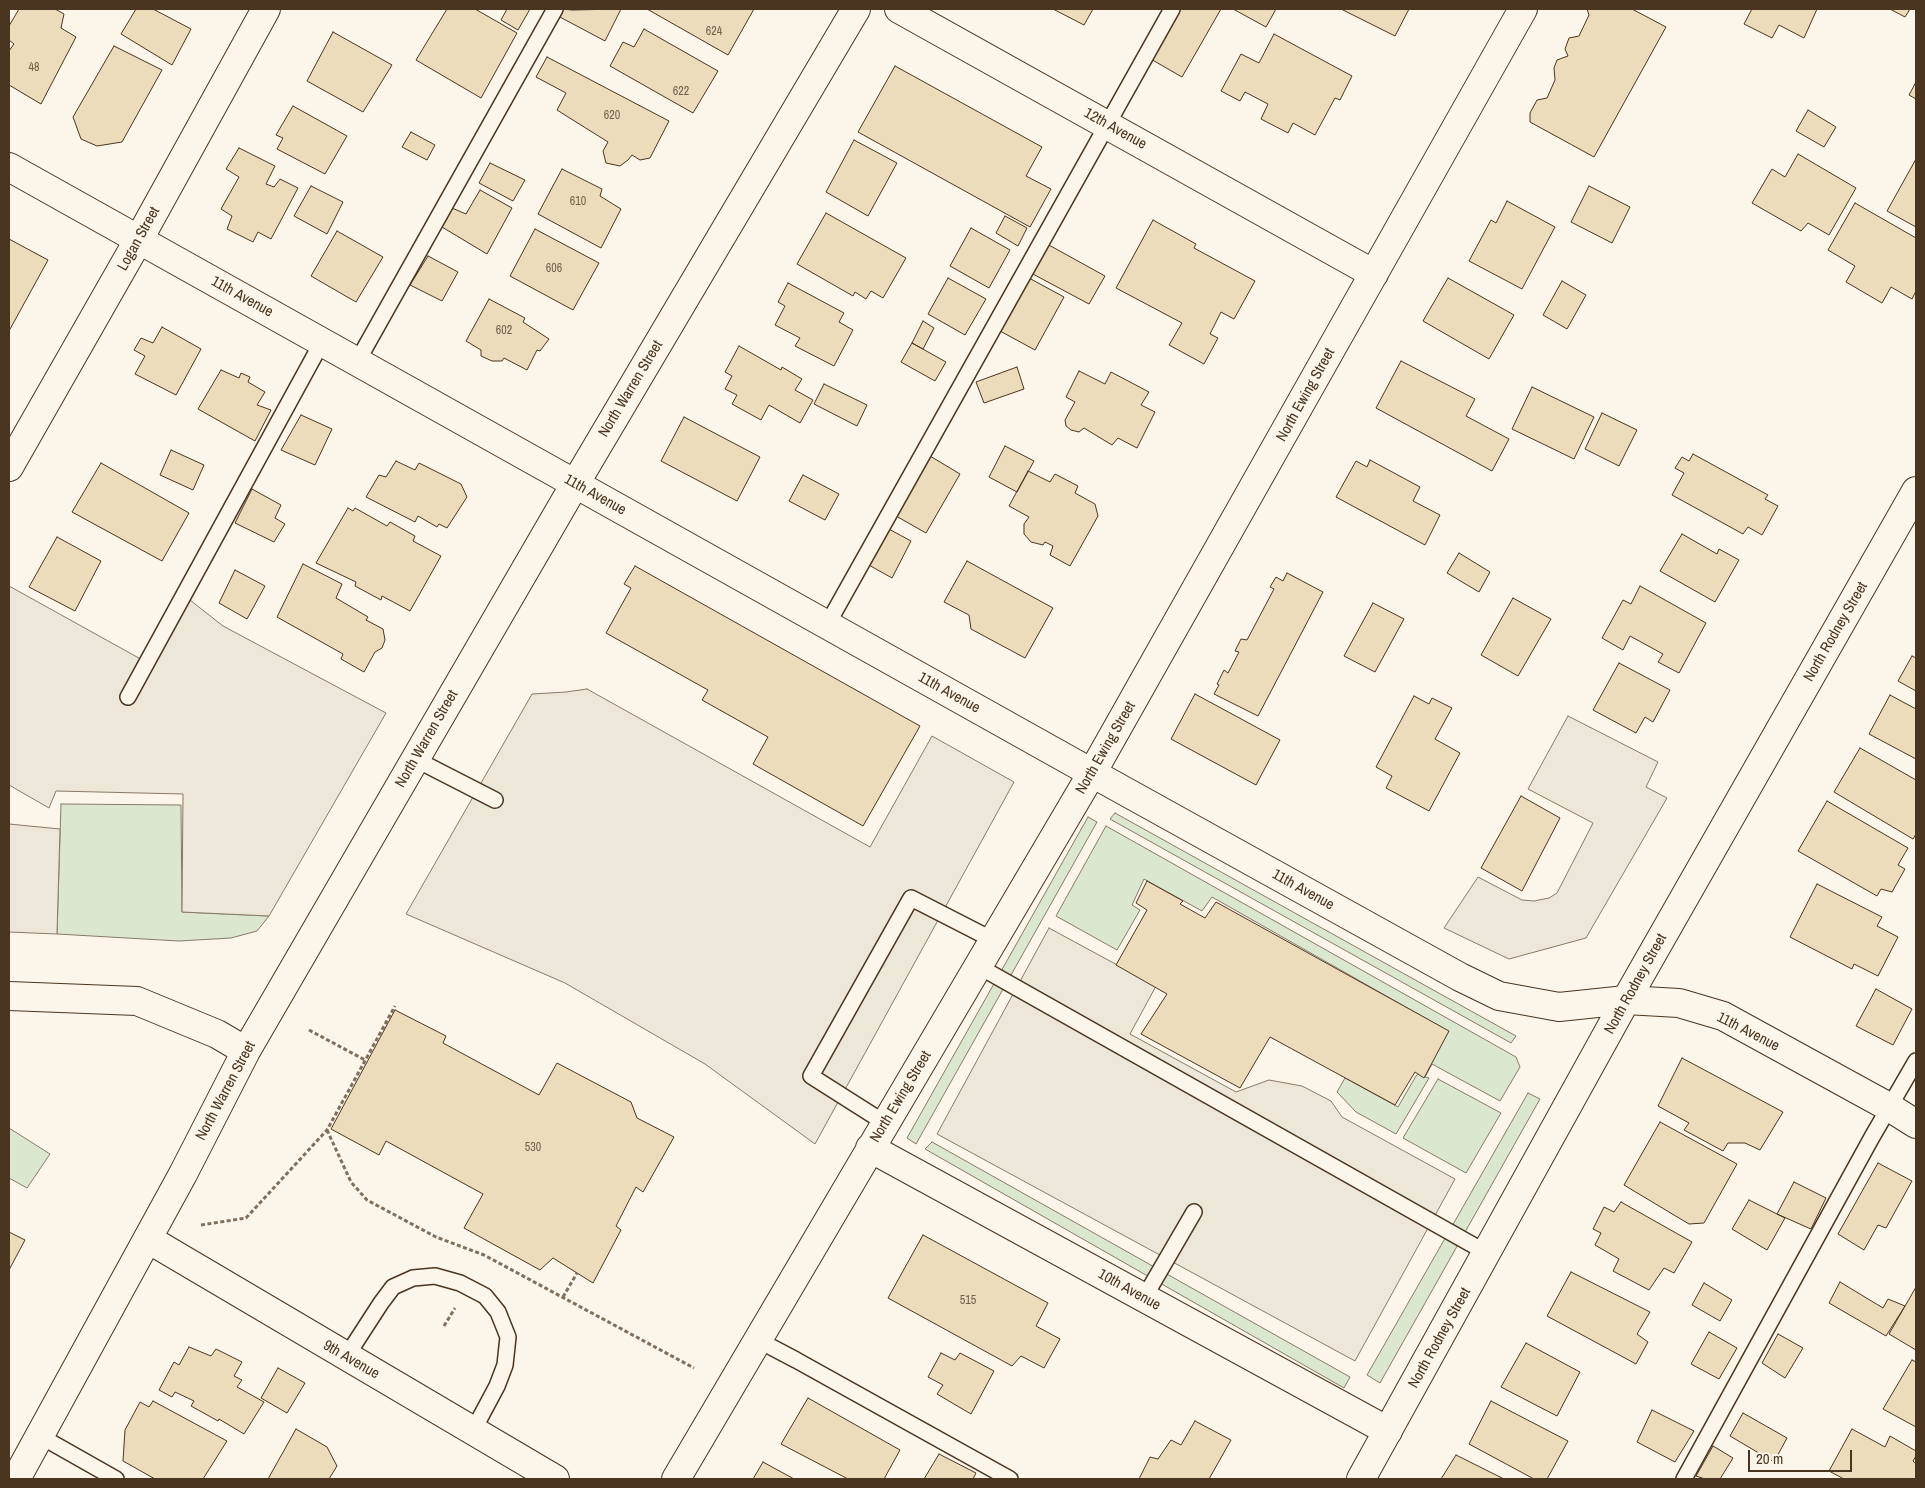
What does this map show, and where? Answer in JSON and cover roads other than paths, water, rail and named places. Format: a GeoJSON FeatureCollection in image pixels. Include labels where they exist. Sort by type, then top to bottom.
{"type":"FeatureCollection","features":[{"type":"Feature","properties":{"kind":"street","name":"Logan Street"},"geometry":{"type":"LineString","coordinates":[[9,467],[139,240],[266,9]]}},
{"type":"Feature","properties":{"kind":"street","name":"North Warren Street"},"geometry":{"type":"LineString","coordinates":[[16,1479],[148,1239],[246,1051],[575,484],[856,9]]}},
{"type":"Feature","properties":{"kind":"street","name":"12th Avenue"},"geometry":{"type":"LineString","coordinates":[[899,9],[1374,274]]}},
{"type":"Feature","properties":{"kind":"street","name":"North Ewing Street"},"geometry":{"type":"LineString","coordinates":[[676,1479],[1092,773],[1523,9]]}},
{"type":"Feature","properties":{"kind":"street","name":"11th Avenue"},"geometry":{"type":"LineString","coordinates":[[9,167],[1092,773],[1499,996],[1559,1007],[1626,1000],[1679,1003],[1723,1016],[1889,1107],[1916,1124]]}},
{"type":"Feature","properties":{"kind":"street","name":"North Rodney Street"},"geometry":{"type":"LineString","coordinates":[[1361,1479],[1626,1000],[1913,503]]}},
{"type":"Feature","properties":{"kind":"street"},"geometry":{"type":"LineString","coordinates":[[9,996],[137,1001],[217,1034],[246,1051]]}},
{"type":"Feature","properties":{"kind":"street","name":"10th Avenue"},"geometry":{"type":"LineString","coordinates":[[870,1148],[1388,1431]]}},
{"type":"Feature","properties":{"kind":"street","name":"9th Avenue"},"geometry":{"type":"LineString","coordinates":[[148,1239],[555,1479]]}},
{"type":"Feature","properties":{"kind":"lane"},"geometry":{"type":"LineString","coordinates":[[356,362],[555,9]]}},
{"type":"Feature","properties":{"kind":"lane"},"geometry":{"type":"LineString","coordinates":[[827,625],[1172,9]]}},
{"type":"Feature","properties":{"kind":"lane"},"geometry":{"type":"LineString","coordinates":[[128,697],[322,342]]}},
{"type":"Feature","properties":{"kind":"lane"},"geometry":{"type":"LineString","coordinates":[[415,759],[495,800]]}},
{"type":"Feature","properties":{"kind":"lane"},"geometry":{"type":"LineString","coordinates":[[885,1124],[811,1076],[911,898],[993,940]]}},
{"type":"Feature","properties":{"kind":"lane"},"geometry":{"type":"LineString","coordinates":[[978,966],[1487,1253]]}},
{"type":"Feature","properties":{"kind":"lane"},"geometry":{"type":"LineString","coordinates":[[1684,1479],[1916,1061]]}},
{"type":"Feature","properties":{"kind":"lane"},"geometry":{"type":"LineString","coordinates":[[1144,1298],[1194,1212]]}},
{"type":"Feature","properties":{"kind":"lane"},"geometry":{"type":"LineString","coordinates":[[346,1357],[380,1303],[393,1288],[413,1278],[435,1276],[460,1283],[485,1296],[498,1312],[508,1337],[506,1365],[473,1431]]}},
{"type":"Feature","properties":{"kind":"lane"},"geometry":{"type":"LineString","coordinates":[[758,1340],[1010,1479]]}},
{"type":"Feature","properties":{"kind":"lane"},"geometry":{"type":"LineString","coordinates":[[40,1436],[116,1479]]}}]}
